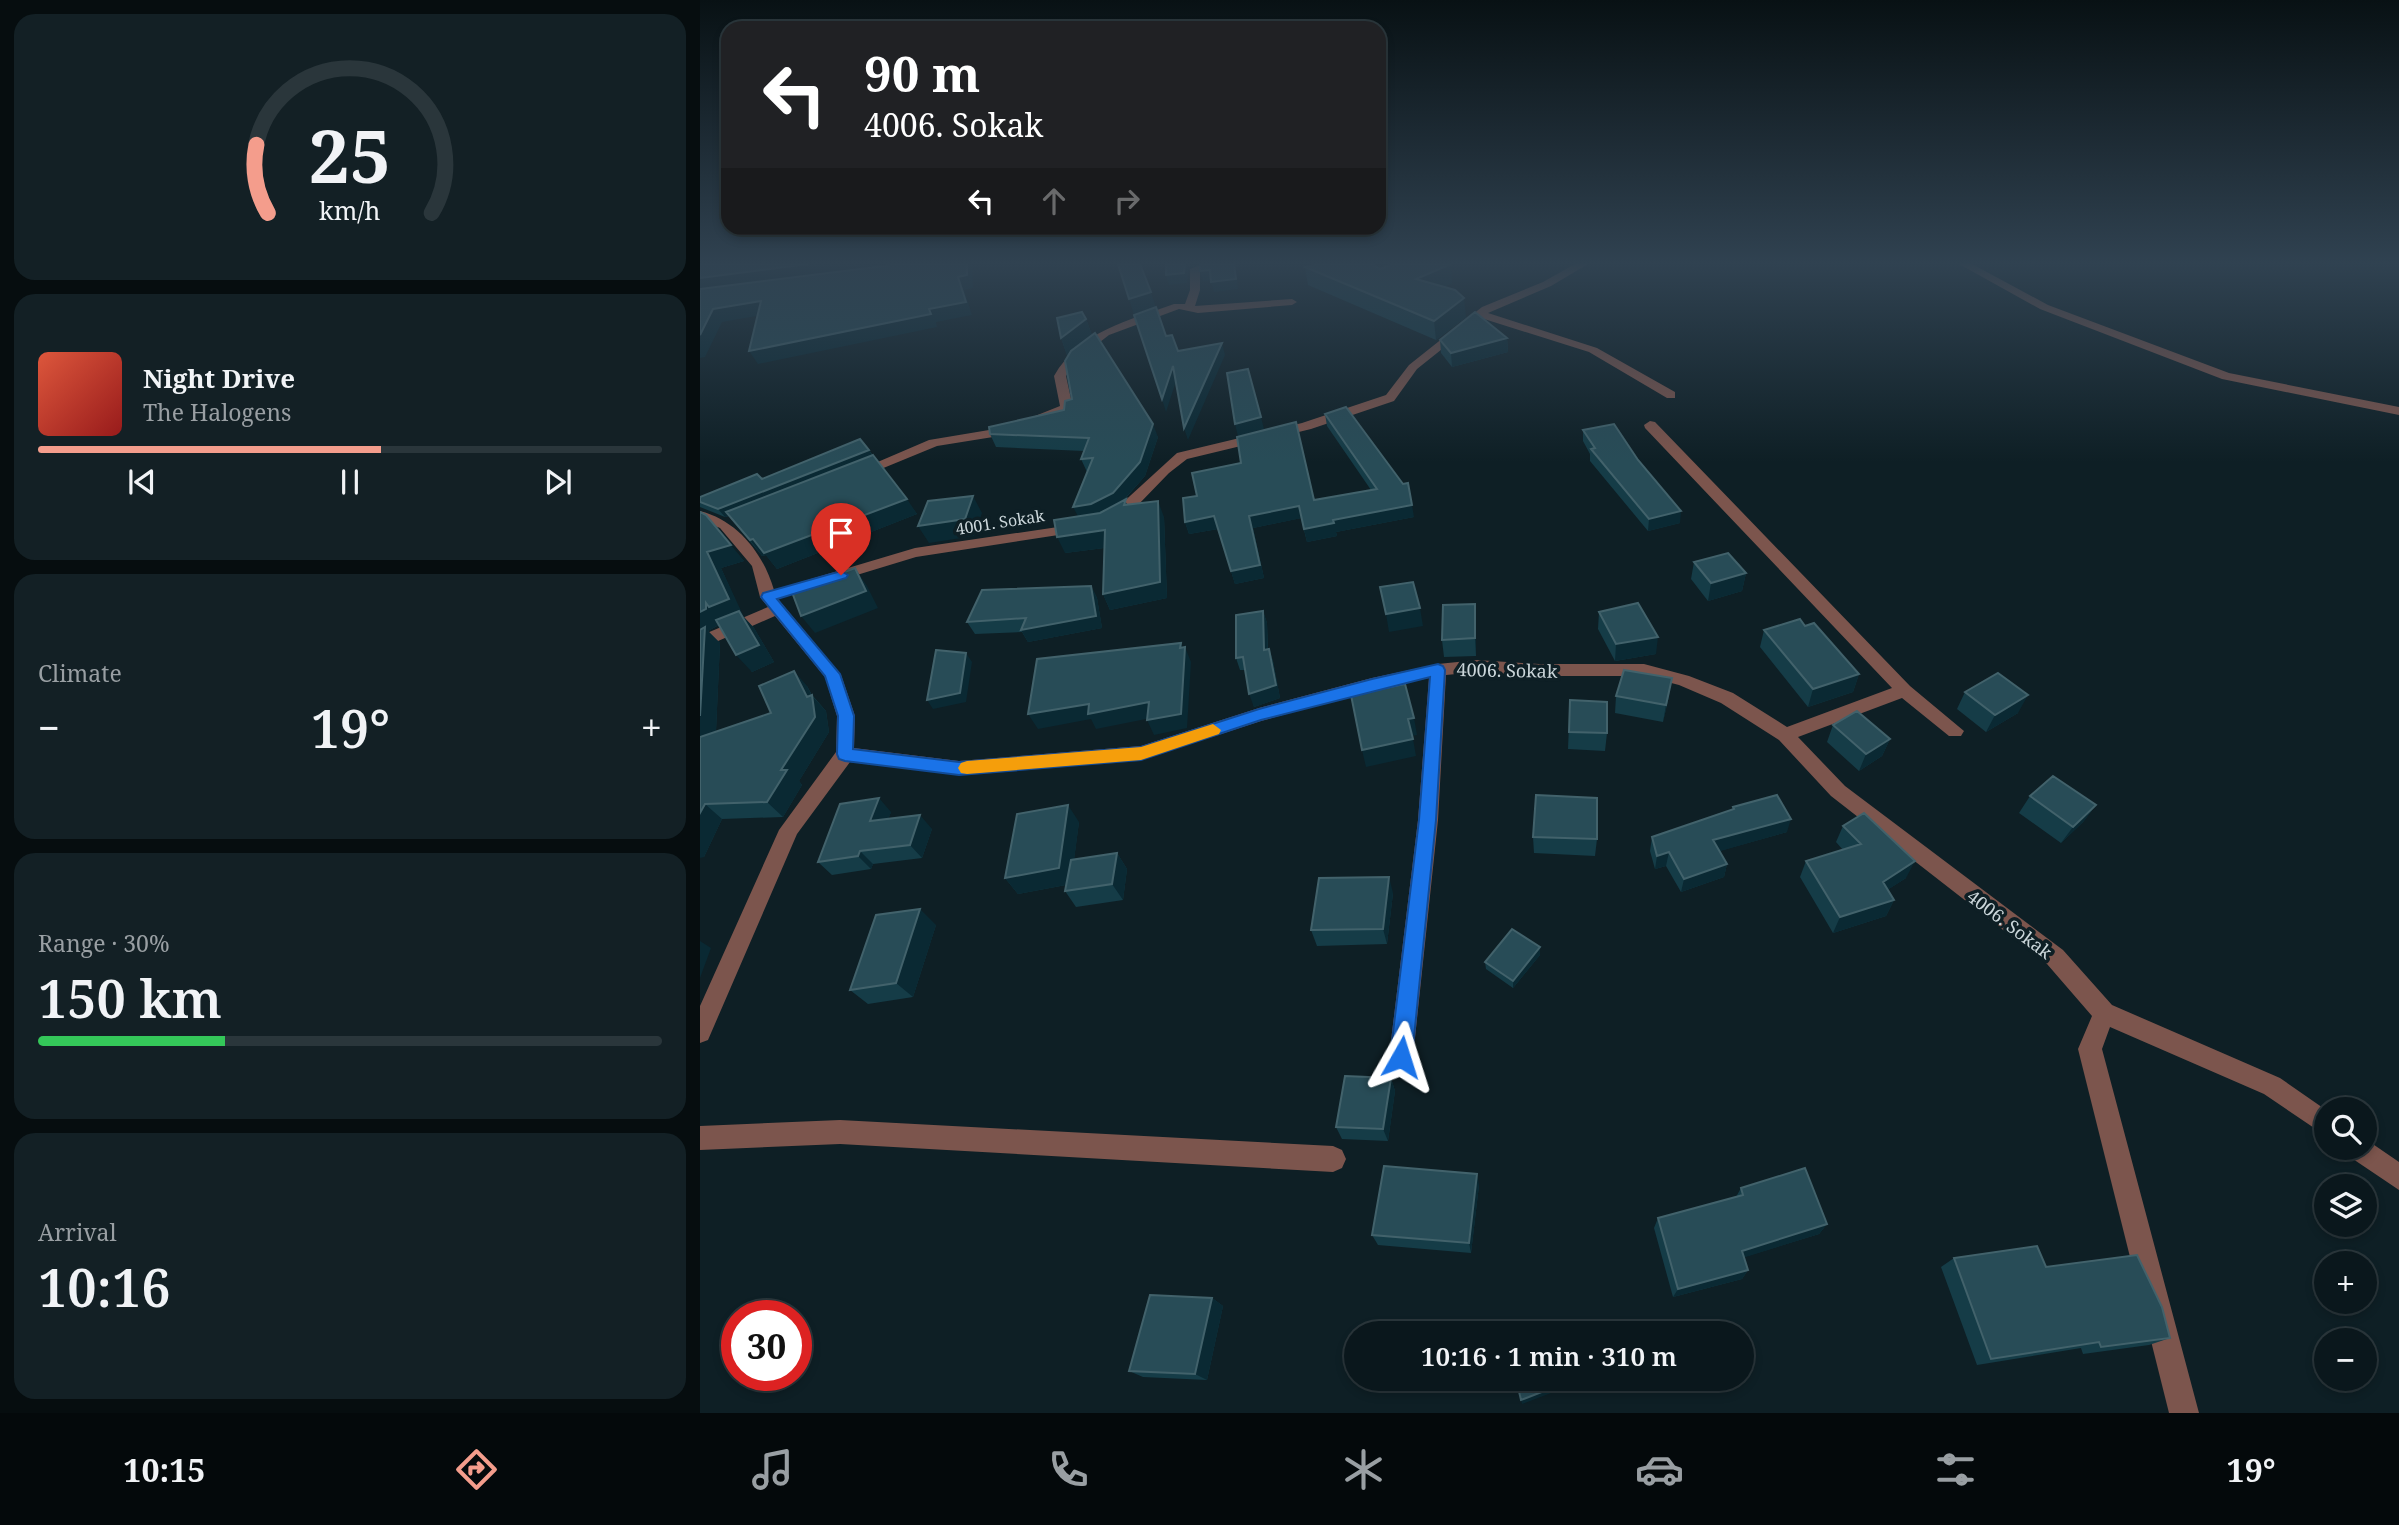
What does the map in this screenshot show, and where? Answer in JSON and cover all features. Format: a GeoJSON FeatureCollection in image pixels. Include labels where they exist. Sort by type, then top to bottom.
{"type":"FeatureCollection","features":[{"type":"Feature","properties":{"kind":"street"},"geometry":{"type":"LineString","coordinates":[[845,479],[934,443],[1007,432],[1067,408],[1060,376],[1069,360],[1105,333],[1113,330]]}},
{"type":"Feature","properties":{"kind":"street","name":"4001. Sokak"},"geometry":{"type":"LineString","coordinates":[[700,643],[773,603],[915,553],[1095,525],[1125,511],[1165,466],[1182,456],[1306,426],[1390,398],[1423,358],[1459,330]]}},
{"type":"Feature","properties":{"kind":"street"},"geometry":{"type":"LineString","coordinates":[[1530,330],[1593,350],[1671,395]]}},
{"type":"Feature","properties":{"kind":"street"},"geometry":{"type":"LineString","coordinates":[[2105,330],[2227,376],[2399,411]]}},
{"type":"Feature","properties":{"kind":"street"},"geometry":{"type":"LineString","coordinates":[[1650,425],[1904,690],[1955,731]]}},
{"type":"Feature","properties":{"kind":"street"},"geometry":{"type":"LineString","coordinates":[[700,515],[731,522],[759,565],[773,603],[832,674],[846,716],[845,754],[789,830],[700,1032]]}},
{"type":"Feature","properties":{"kind":"street","name":"4006. Sokak"},"geometry":{"type":"LineString","coordinates":[[845,754],[959,768],[1141,753],[1259,715],[1372,684],[1438,670],[1477,666],[1539,670],[1644,670],[1683,680],[1727,698],[1785,735],[1838,791],[2055,957],[2104,1013]]}},
{"type":"Feature","properties":{"kind":"street"},"geometry":{"type":"LineString","coordinates":[[1401,1057],[1427,820],[1438,670]]}},
{"type":"Feature","properties":{"kind":"street"},"geometry":{"type":"LineString","coordinates":[[1785,735],[1904,690]]}},
{"type":"Feature","properties":{"kind":"street"},"geometry":{"type":"LineString","coordinates":[[2184,1413],[2090,1049],[2104,1013],[2273,1086],[2314,1115]]}},
{"type":"Feature","properties":{"kind":"street"},"geometry":{"type":"LineString","coordinates":[[700,1138],[839,1132],[1333,1159]]}},
{"type":"Feature","properties":{"kind":"street"},"geometry":{"type":"LineString","coordinates":[[2376,1160],[2399,1177]]}},
{"type":"Feature","properties":{"kind":"building"},"geometry":{"type":"Polygon","coordinates":[[[754,330],[853,330],[749,351],[754,330]]]}},
{"type":"Feature","properties":{"kind":"building"},"geometry":{"type":"Polygon","coordinates":[[[1059,330],[1072,330],[1061,338],[1059,330]]]}},
{"type":"Feature","properties":{"kind":"building"},"geometry":{"type":"Polygon","coordinates":[[[1139,330],[1164,330],[1166,336],[1172,335],[1178,351],[1222,343],[1184,428],[1173,366],[1162,399],[1139,330]]]}},
{"type":"Feature","properties":{"kind":"building"},"geometry":{"type":"Polygon","coordinates":[[[1453,330],[1497,330],[1507,338],[1451,353],[1440,340],[1453,330]]]}},
{"type":"Feature","properties":{"kind":"building"},"geometry":{"type":"Polygon","coordinates":[[[1095,333],[1153,424],[1140,462],[1113,493],[1091,504],[1073,507],[1093,458],[1081,459],[1089,438],[990,434],[989,427],[1064,410],[1065,401],[1072,399],[1065,361],[1071,351],[1095,333]]]}},
{"type":"Feature","properties":{"kind":"building"},"geometry":{"type":"Polygon","coordinates":[[[1248,369],[1261,417],[1235,424],[1227,373],[1248,369]]]}},
{"type":"Feature","properties":{"kind":"building"},"geometry":{"type":"Polygon","coordinates":[[[1346,407],[1403,484],[1408,483],[1412,505],[1333,520],[1334,523],[1304,529],[1299,506],[1249,516],[1260,565],[1231,571],[1214,516],[1185,522],[1183,498],[1197,496],[1192,473],[1241,463],[1237,437],[1296,422],[1314,500],[1377,489],[1325,414],[1346,407]]]}},
{"type":"Feature","properties":{"kind":"building"},"geometry":{"type":"Polygon","coordinates":[[[1614,424],[1638,460],[1681,511],[1649,519],[1591,449],[1595,448],[1583,430],[1614,424]]]}},
{"type":"Feature","properties":{"kind":"building"},"geometry":{"type":"Polygon","coordinates":[[[860,439],[869,450],[718,509],[700,502],[700,497],[757,474],[762,479],[860,439]]]}},
{"type":"Feature","properties":{"kind":"building"},"geometry":{"type":"Polygon","coordinates":[[[873,455],[907,499],[764,553],[726,512],[873,455]]]}},
{"type":"Feature","properties":{"kind":"building"},"geometry":{"type":"Polygon","coordinates":[[[973,496],[965,519],[918,526],[928,501],[973,496]]]}},
{"type":"Feature","properties":{"kind":"building"},"geometry":{"type":"Polygon","coordinates":[[[1126,499],[1124,505],[1158,501],[1160,582],[1103,594],[1105,530],[1057,537],[1054,520],[1100,513],[1126,499]]]}},
{"type":"Feature","properties":{"kind":"building"},"geometry":{"type":"Polygon","coordinates":[[[700,512],[706,515],[731,545],[707,552],[729,599],[709,607],[706,603],[706,609],[700,612],[700,512]]]}},
{"type":"Feature","properties":{"kind":"building"},"geometry":{"type":"Polygon","coordinates":[[[1728,553],[1746,573],[1711,583],[1694,562],[1728,553]]]}},
{"type":"Feature","properties":{"kind":"building"},"geometry":{"type":"Polygon","coordinates":[[[855,568],[866,591],[801,616],[792,592],[855,568]]]}},
{"type":"Feature","properties":{"kind":"building"},"geometry":{"type":"Polygon","coordinates":[[[1413,582],[1420,608],[1386,614],[1380,587],[1413,582]]]}},
{"type":"Feature","properties":{"kind":"building"},"geometry":{"type":"Polygon","coordinates":[[[1091,586],[1096,616],[1021,630],[1026,618],[967,622],[982,590],[1091,586]]]}},
{"type":"Feature","properties":{"kind":"building"},"geometry":{"type":"Polygon","coordinates":[[[1638,603],[1658,637],[1616,644],[1599,612],[1638,603]]]}},
{"type":"Feature","properties":{"kind":"building"},"geometry":{"type":"Polygon","coordinates":[[[1475,604],[1475,638],[1442,640],[1443,605],[1475,604]]]}},
{"type":"Feature","properties":{"kind":"building"},"geometry":{"type":"Polygon","coordinates":[[[739,611],[759,645],[736,655],[716,620],[739,611]]]}},
{"type":"Feature","properties":{"kind":"building"},"geometry":{"type":"Polygon","coordinates":[[[1263,611],[1264,650],[1269,649],[1276,685],[1249,694],[1243,657],[1236,658],[1236,615],[1263,611]]]}},
{"type":"Feature","properties":{"kind":"building"},"geometry":{"type":"Polygon","coordinates":[[[1800,619],[1805,626],[1814,623],[1859,674],[1813,689],[1764,630],[1800,619]]]}},
{"type":"Feature","properties":{"kind":"building"},"geometry":{"type":"Polygon","coordinates":[[[705,627],[700,716],[700,630],[705,627]]]}},
{"type":"Feature","properties":{"kind":"building"},"geometry":{"type":"Polygon","coordinates":[[[1181,643],[1180,648],[1185,647],[1181,714],[1147,720],[1149,702],[1088,714],[1089,704],[1028,714],[1037,659],[1181,643]]]}},
{"type":"Feature","properties":{"kind":"building"},"geometry":{"type":"Polygon","coordinates":[[[936,650],[966,653],[960,693],[927,700],[936,650]]]}},
{"type":"Feature","properties":{"kind":"building"},"geometry":{"type":"Polygon","coordinates":[[[1624,670],[1672,678],[1666,705],[1616,696],[1624,670]]]}},
{"type":"Feature","properties":{"kind":"building"},"geometry":{"type":"Polygon","coordinates":[[[794,671],[807,697],[812,695],[815,717],[781,770],[787,770],[767,802],[705,804],[700,813],[700,737],[771,713],[759,686],[794,671]]]}},
{"type":"Feature","properties":{"kind":"building"},"geometry":{"type":"Polygon","coordinates":[[[1998,673],[2028,695],[1995,715],[1965,692],[1998,673]]]}},
{"type":"Feature","properties":{"kind":"building"},"geometry":{"type":"Polygon","coordinates":[[[1405,684],[1414,718],[1408,719],[1413,739],[1362,750],[1351,695],[1405,684]]]}},
{"type":"Feature","properties":{"kind":"building"},"geometry":{"type":"Polygon","coordinates":[[[1570,700],[1607,702],[1607,733],[1569,732],[1570,700]]]}},
{"type":"Feature","properties":{"kind":"building"},"geometry":{"type":"Polygon","coordinates":[[[1857,711],[1890,739],[1866,754],[1833,725],[1857,711]]]}},
{"type":"Feature","properties":{"kind":"building"},"geometry":{"type":"Polygon","coordinates":[[[2053,776],[2096,805],[2073,827],[2030,796],[2053,776]]]}},
{"type":"Feature","properties":{"kind":"building"},"geometry":{"type":"Polygon","coordinates":[[[1536,795],[1597,798],[1597,839],[1533,837],[1536,795]]]}},
{"type":"Feature","properties":{"kind":"building"},"geometry":{"type":"Polygon","coordinates":[[[1777,795],[1791,819],[1713,840],[1727,864],[1684,879],[1669,852],[1657,856],[1652,837],[1734,809],[1733,807],[1777,795]]]}},
{"type":"Feature","properties":{"kind":"building"},"geometry":{"type":"Polygon","coordinates":[[[879,798],[870,821],[920,815],[910,845],[860,851],[858,856],[818,862],[840,804],[879,798]]]}},
{"type":"Feature","properties":{"kind":"building"},"geometry":{"type":"Polygon","coordinates":[[[1068,805],[1059,868],[1005,878],[1017,814],[1068,805]]]}},
{"type":"Feature","properties":{"kind":"building"},"geometry":{"type":"Polygon","coordinates":[[[1864,813],[1915,861],[1883,882],[1894,900],[1840,917],[1806,861],[1861,844],[1843,826],[1864,813]]]}},
{"type":"Feature","properties":{"kind":"building"},"geometry":{"type":"Polygon","coordinates":[[[1117,853],[1112,884],[1065,891],[1071,860],[1117,853]]]}},
{"type":"Feature","properties":{"kind":"building"},"geometry":{"type":"Polygon","coordinates":[[[1389,877],[1383,929],[1311,930],[1319,878],[1389,877]]]}},
{"type":"Feature","properties":{"kind":"building"},"geometry":{"type":"Polygon","coordinates":[[[920,909],[896,983],[850,990],[876,915],[920,909]]]}},
{"type":"Feature","properties":{"kind":"building"},"geometry":{"type":"Polygon","coordinates":[[[1512,929],[1540,947],[1513,981],[1485,962],[1512,929]]]}},
{"type":"Feature","properties":{"kind":"building"},"geometry":{"type":"Polygon","coordinates":[[[1345,1076],[1391,1078],[1383,1129],[1336,1127],[1345,1076]]]}},
{"type":"Feature","properties":{"kind":"building"},"geometry":{"type":"Polygon","coordinates":[[[1384,1166],[1477,1174],[1469,1243],[1372,1235],[1384,1166]]]}},
{"type":"Feature","properties":{"kind":"building"},"geometry":{"type":"Polygon","coordinates":[[[1805,1168],[1827,1224],[1742,1251],[1748,1270],[1678,1289],[1658,1218],[1743,1195],[1741,1188],[1805,1168]]]}},
{"type":"Feature","properties":{"kind":"building"},"geometry":{"type":"Polygon","coordinates":[[[2037,1246],[2046,1267],[2137,1255],[2162,1307],[2170,1338],[2101,1347],[2099,1342],[1991,1359],[1954,1258],[2037,1246]]]}},
{"type":"Feature","properties":{"kind":"building"},"geometry":{"type":"Polygon","coordinates":[[[1150,1295],[1212,1298],[1195,1374],[1129,1371],[1150,1295]]]}},
{"type":"Feature","properties":{"kind":"building"},"geometry":{"type":"Polygon","coordinates":[[[1519,1391],[1544,1391],[1521,1400],[1519,1391]]]}},
{"type":"Feature","properties":{"kind":"slow traffic"},"geometry":{"type":"LineString","coordinates":[[967,768],[1141,753],[1213,730]]}},
{"type":"Feature","properties":{"kind":"route"},"geometry":{"type":"LineString","coordinates":[[841,575],[768,597],[832,674],[846,716],[845,754],[959,768],[1141,753],[1259,715],[1372,684],[1438,670],[1427,820],[1401,1057]]}}]}
